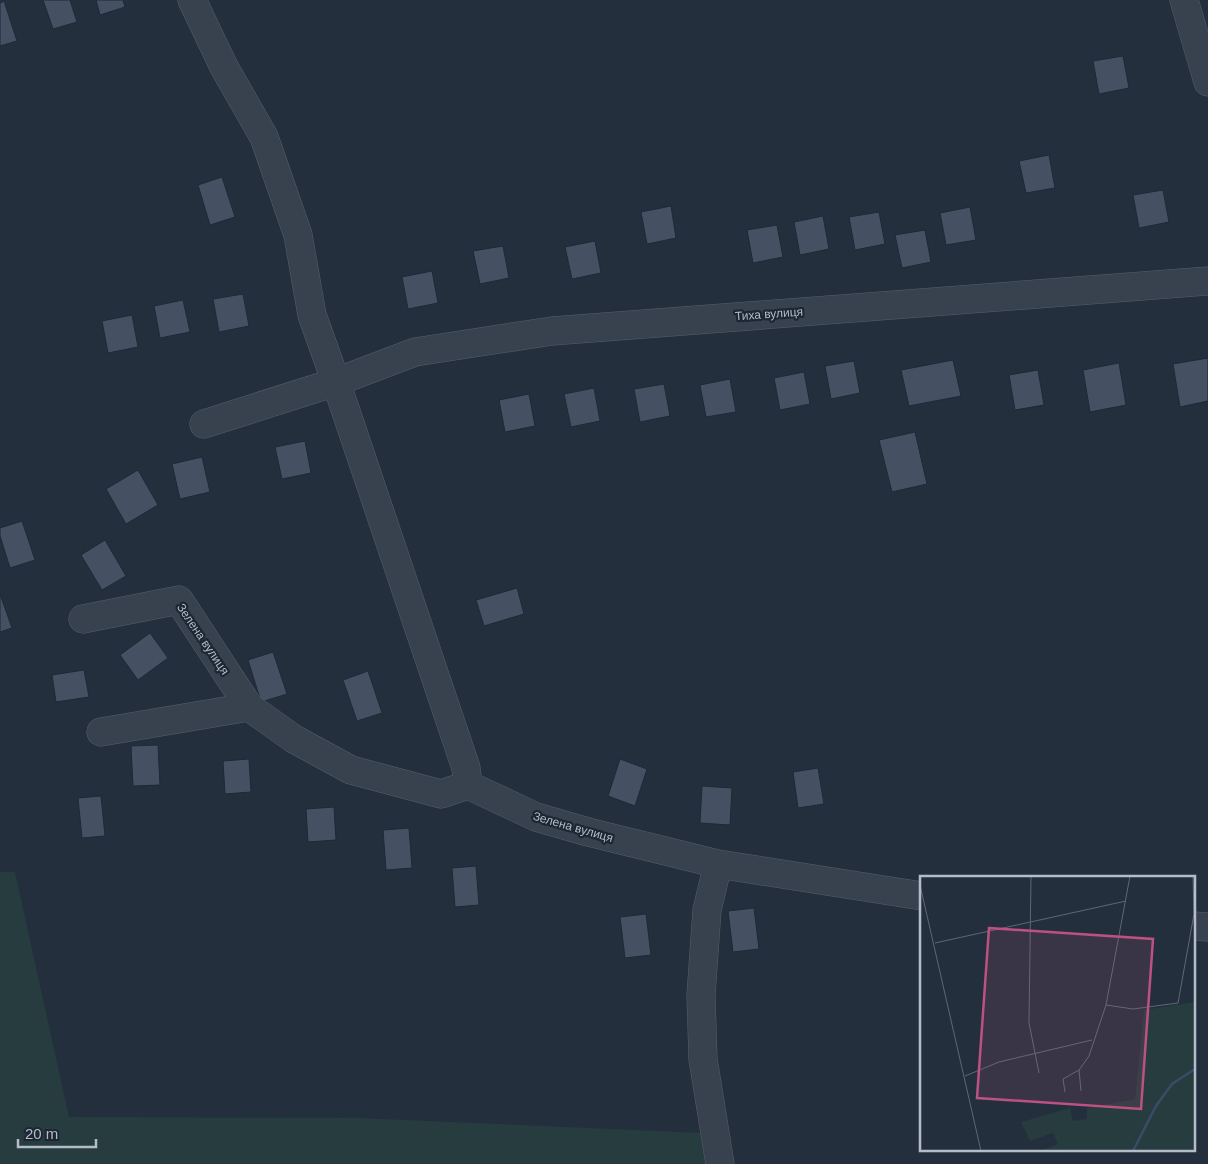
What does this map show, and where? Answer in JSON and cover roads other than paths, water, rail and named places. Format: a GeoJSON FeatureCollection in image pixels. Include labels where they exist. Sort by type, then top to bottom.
{"type":"FeatureCollection","features":[{"type":"Feature","properties":{"kind":"street"},"geometry":{"type":"LineString","coordinates":[[192,0],[224,67],[264,137],[298,235],[312,315],[466,768],[468,785]]}},
{"type":"Feature","properties":{"kind":"street"},"geometry":{"type":"LineString","coordinates":[[1184,0],[1208,82]]}},
{"type":"Feature","properties":{"kind":"street","name":"Тиха вулиця"},"geometry":{"type":"LineString","coordinates":[[204,424],[336,382],[415,352],[552,331],[1208,282]]}},
{"type":"Feature","properties":{"kind":"street","name":"Зелена вулиця"},"geometry":{"type":"LineString","coordinates":[[83,619],[179,600],[249,707],[294,739],[352,770],[440,794],[468,785],[536,817],[588,832],[718,864],[920,896]]}},
{"type":"Feature","properties":{"kind":"street"},"geometry":{"type":"LineString","coordinates":[[100,732],[249,707]]}},
{"type":"Feature","properties":{"kind":"street"},"geometry":{"type":"LineString","coordinates":[[718,864],[706,910],[701,995],[703,1059],[720,1164]]}}]}
